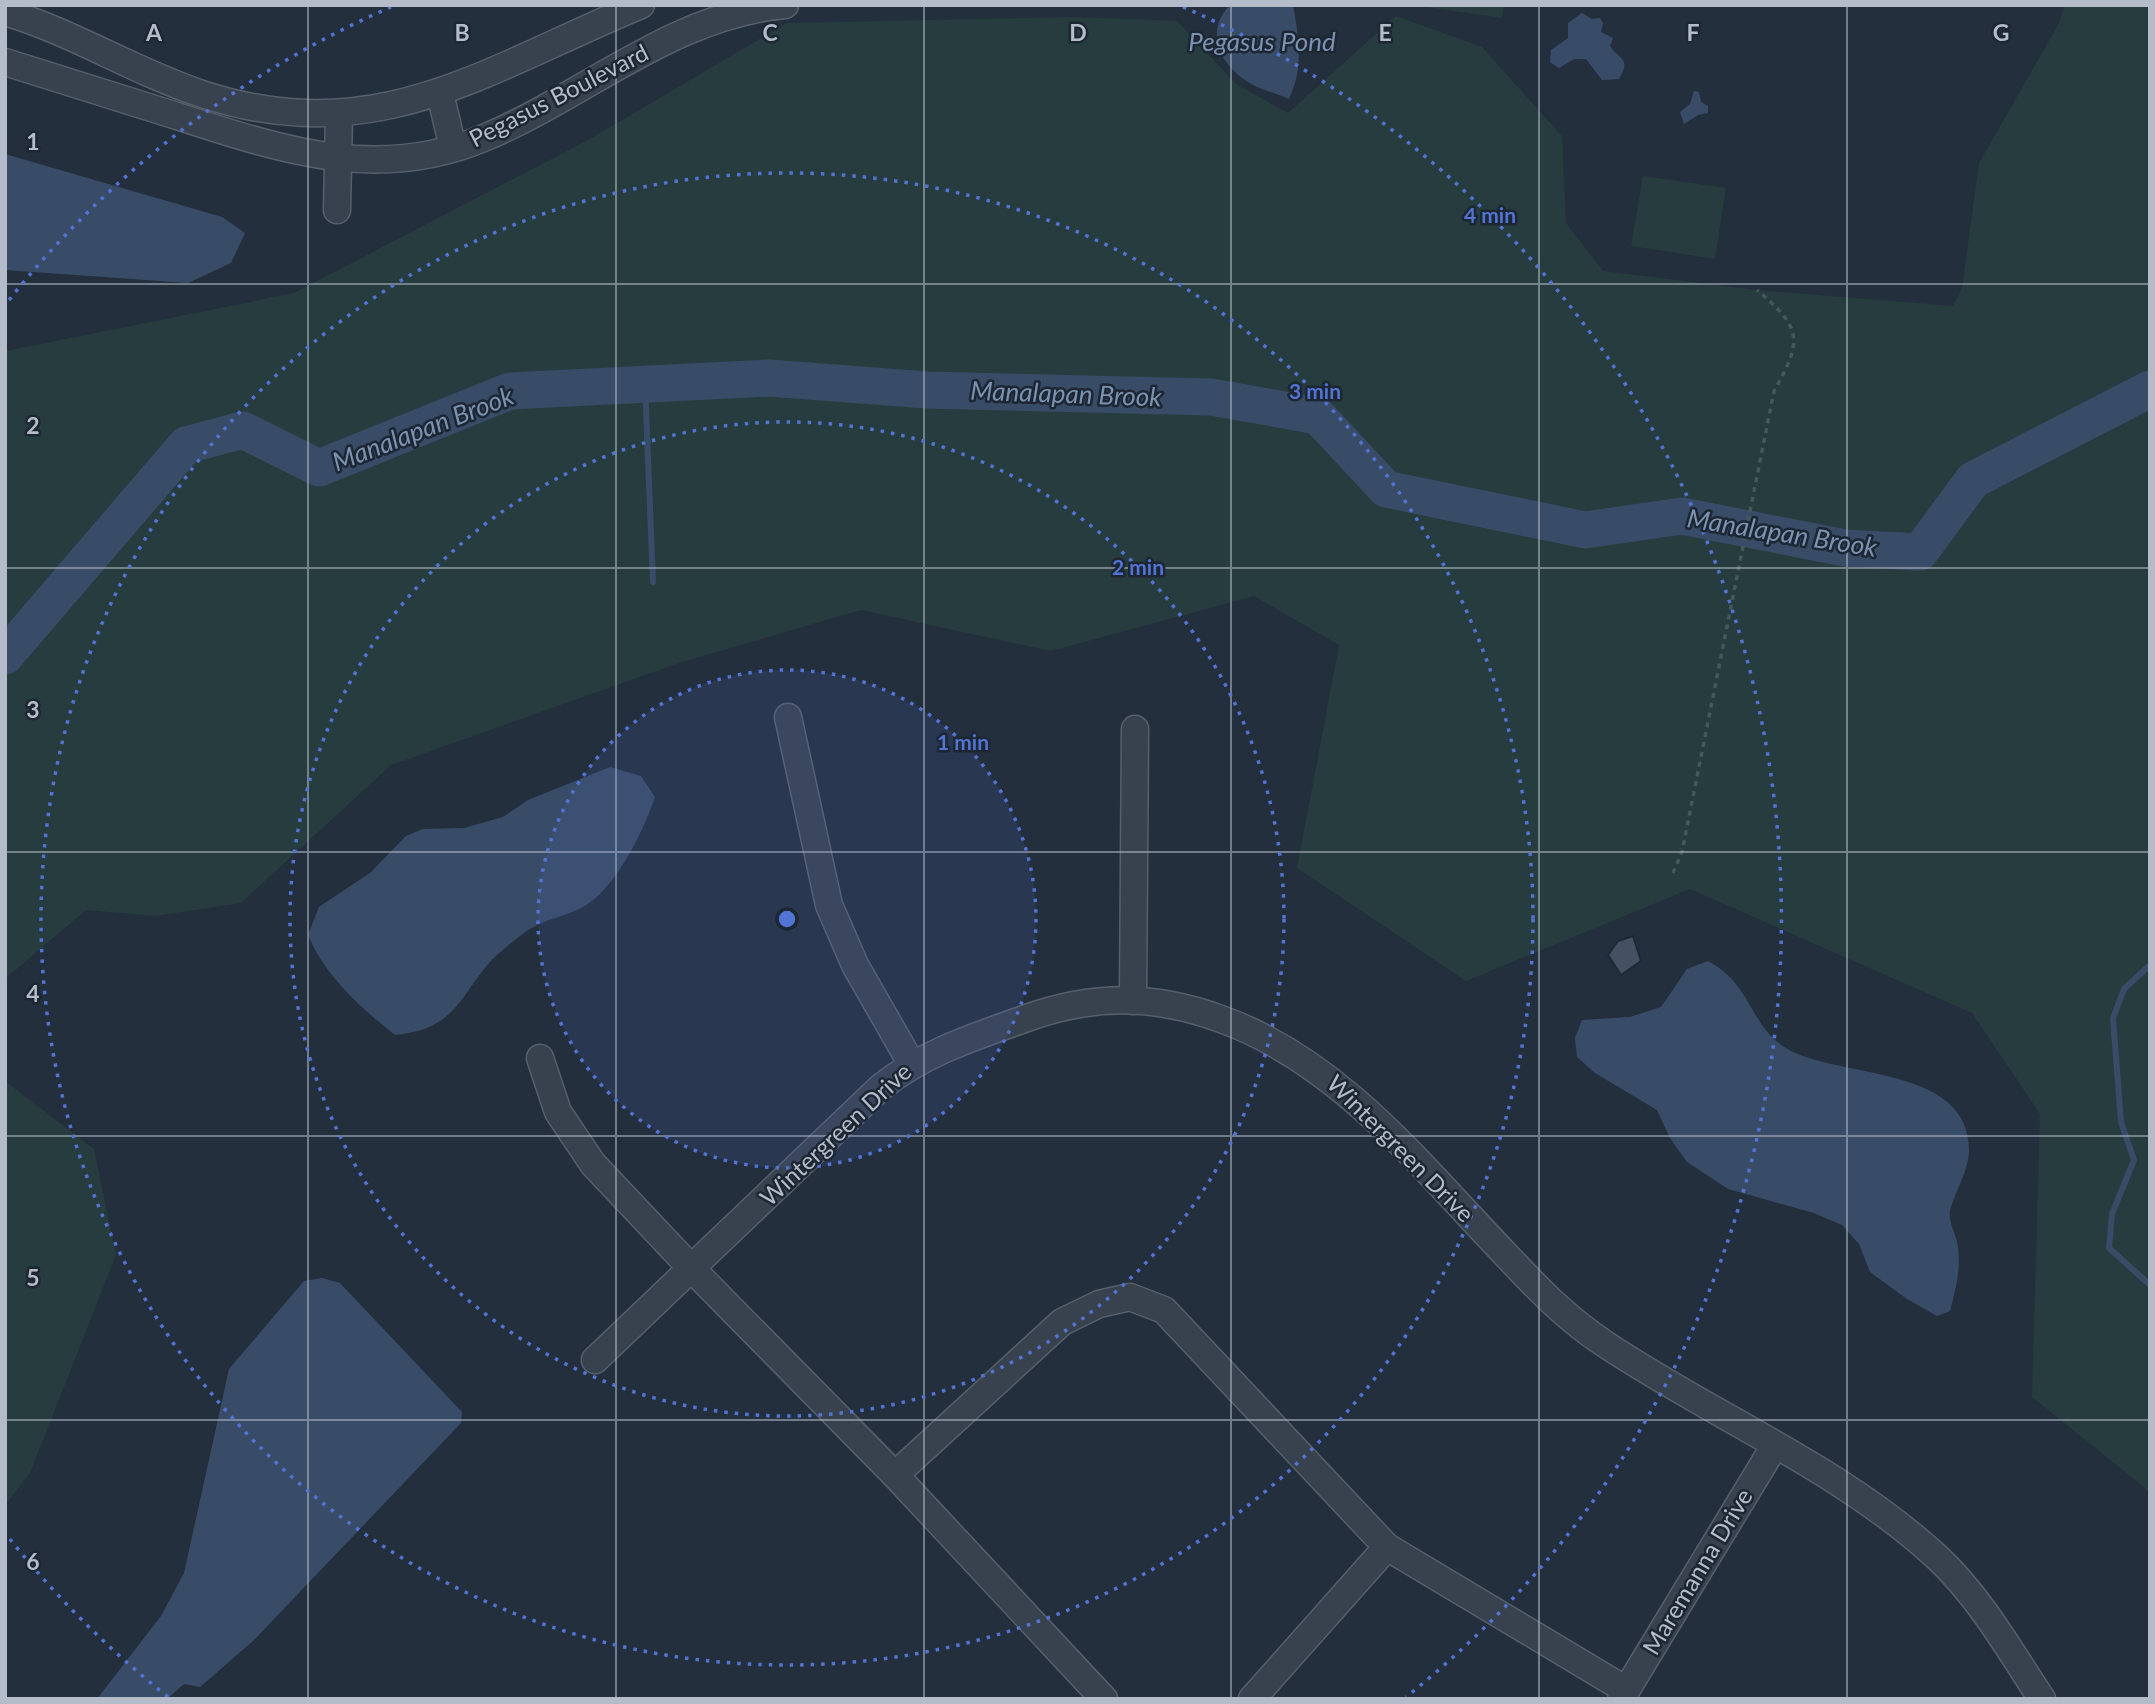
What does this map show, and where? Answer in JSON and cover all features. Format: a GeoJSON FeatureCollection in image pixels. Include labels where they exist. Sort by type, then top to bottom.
{"type":"FeatureCollection","features":[{"type":"Feature","properties":{"kind":"street","name":"Pegasus Boulevard"},"geometry":{"type":"LineString","coordinates":[[5,12],[199,93],[273,113],[339,114],[440,93],[641,5]]}},
{"type":"Feature","properties":{"kind":"street","name":"Pegasus Boulevard"},"geometry":{"type":"LineString","coordinates":[[5,62],[275,147],[338,159],[402,158],[453,148],[486,137],[687,30],[768,6]]}},
{"type":"Feature","properties":{"kind":"street"},"geometry":{"type":"LineString","coordinates":[[440,93],[453,148]]}},
{"type":"Feature","properties":{"kind":"street"},"geometry":{"type":"LineString","coordinates":[[337,210],[339,114]]}},
{"type":"Feature","properties":{"kind":"street"},"geometry":{"type":"LineString","coordinates":[[788,717],[829,905],[855,965],[911,1063]]}},
{"type":"Feature","properties":{"kind":"street"},"geometry":{"type":"LineString","coordinates":[[1133,1001],[1135,730]]}},
{"type":"Feature","properties":{"kind":"street","name":"Wintergreen Drive"},"geometry":{"type":"LineString","coordinates":[[595,1360],[881,1087],[911,1063],[950,1045],[1059,1006],[1102,999],[1198,1010],[1246,1028],[1288,1049],[1330,1077],[1382,1127],[1550,1303],[1605,1344],[1775,1444],[1867,1502],[1940,1560],[1988,1617],[2042,1699]]}},
{"type":"Feature","properties":{"kind":"street"},"geometry":{"type":"LineString","coordinates":[[540,1058],[558,1112],[593,1164],[692,1270],[895,1475],[1104,1699]]}},
{"type":"Feature","properties":{"kind":"street"},"geometry":{"type":"LineString","coordinates":[[895,1475],[1062,1322],[1099,1304],[1130,1297],[1164,1310],[1387,1547],[1623,1695]]}},
{"type":"Feature","properties":{"kind":"street","name":"Maremanna Drive"},"geometry":{"type":"LineString","coordinates":[[1623,1695],[1775,1444]]}},
{"type":"Feature","properties":{"kind":"street"},"geometry":{"type":"LineString","coordinates":[[1252,1699],[1387,1547]]}},
{"type":"Feature","properties":{"kind":"path"},"geometry":{"type":"LineString","coordinates":[[1672,873],[1682,852],[1774,391],[1789,364],[1794,345],[1792,327],[1784,313],[1757,290]]}},
{"type":"Feature","properties":{"kind":"green space"},"geometry":{"type":"Polygon","coordinates":[[[1413,5],[1504,5],[1502,18],[1413,5]]]}},
{"type":"Feature","properties":{"kind":"green space"},"geometry":{"type":"Polygon","coordinates":[[[2065,5],[2150,5],[2150,1492],[2032,1397],[2040,1114],[1972,1013],[1690,889],[1466,981],[1297,868],[1339,645],[1254,596],[1051,651],[861,610],[682,662],[391,765],[241,903],[155,916],[86,910],[5,979],[5,351],[294,293],[588,140],[787,23],[1075,17],[1177,21],[1236,84],[1288,113],[1396,16],[1482,47],[1562,136],[1566,223],[1603,271],[1757,290],[1953,306],[1962,289],[1979,163],[2059,23],[2065,5]]]}},
{"type":"Feature","properties":{"kind":"green space"},"geometry":{"type":"Polygon","coordinates":[[[1643,176],[1726,188],[1715,259],[1631,246],[1643,176]]]}},
{"type":"Feature","properties":{"kind":"green space"},"geometry":{"type":"Polygon","coordinates":[[[5,1081],[94,1149],[116,1255],[30,1473],[5,1505],[5,1081]]]}},
{"type":"Feature","properties":{"kind":"water","name":"Pegasus Pond"},"geometry":{"type":"Polygon","coordinates":[[[1230,5],[1293,5],[1298,64],[1289,99],[1248,82],[1238,75],[1223,57],[1217,36],[1218,26],[1230,5]]]}},
{"type":"Feature","properties":{"kind":"water"},"geometry":{"type":"Polygon","coordinates":[[[1582,13],[1592,19],[1600,18],[1603,23],[1601,32],[1613,38],[1610,46],[1624,63],[1619,79],[1602,80],[1586,59],[1574,59],[1559,68],[1550,62],[1551,50],[1568,38],[1568,23],[1582,13]]]}},
{"type":"Feature","properties":{"kind":"water"},"geometry":{"type":"Polygon","coordinates":[[[1694,91],[1699,92],[1701,102],[1708,106],[1708,113],[1698,115],[1684,124],[1680,112],[1690,104],[1694,91]]]}},
{"type":"Feature","properties":{"kind":"water"},"geometry":{"type":"Polygon","coordinates":[[[5,154],[222,217],[245,233],[231,263],[188,283],[5,270],[5,154]]]}},
{"type":"Feature","properties":{"kind":"water"},"geometry":{"type":"Polygon","coordinates":[[[610,767],[641,776],[655,797],[639,836],[617,873],[591,902],[533,927],[505,948],[488,964],[460,1002],[441,1020],[414,1032],[395,1035],[357,1002],[324,964],[308,935],[319,907],[370,873],[406,836],[423,829],[464,828],[503,817],[528,800],[610,767]]]}},
{"type":"Feature","properties":{"kind":"water"},"geometry":{"type":"Polygon","coordinates":[[[1708,961],[1735,983],[1768,1032],[1793,1052],[1902,1080],[1928,1090],[1949,1104],[1964,1123],[1968,1158],[1950,1215],[1957,1242],[1959,1268],[1950,1311],[1937,1316],[1907,1299],[1870,1272],[1859,1244],[1842,1225],[1814,1213],[1728,1189],[1687,1162],[1670,1138],[1657,1110],[1595,1073],[1577,1057],[1575,1038],[1582,1020],[1630,1017],[1661,1007],[1687,969],[1708,961]]]}},
{"type":"Feature","properties":{"kind":"water"},"geometry":{"type":"Polygon","coordinates":[[[322,1278],[340,1283],[462,1412],[461,1423],[253,1641],[200,1687],[184,1684],[167,1699],[97,1699],[161,1616],[184,1573],[229,1369],[304,1281],[322,1278]]]}},
{"type":"Feature","properties":{"kind":"building"},"geometry":{"type":"Polygon","coordinates":[[[1633,936],[1641,961],[1621,975],[1608,955],[1618,941],[1633,936]]]}},
{"type":"Feature","properties":{"kind":"waterway","name":"Manalapan Brook"},"geometry":{"type":"LineString","coordinates":[[5,656],[186,445],[243,430],[319,468],[510,391],[769,378],[927,390],[1211,397],[1318,416],[1386,489],[1585,530],[1682,516],[1845,548],[1920,552],[1973,480],[2150,389]]}},
{"type":"Feature","properties":{"kind":"waterway"},"geometry":{"type":"LineString","coordinates":[[645,384],[653,582]]}},
{"type":"Feature","properties":{"kind":"waterway"},"geometry":{"type":"LineString","coordinates":[[2150,965],[2124,989],[2113,1018],[2121,1122],[2134,1160],[2112,1214],[2109,1248],[2150,1285]]}}]}
